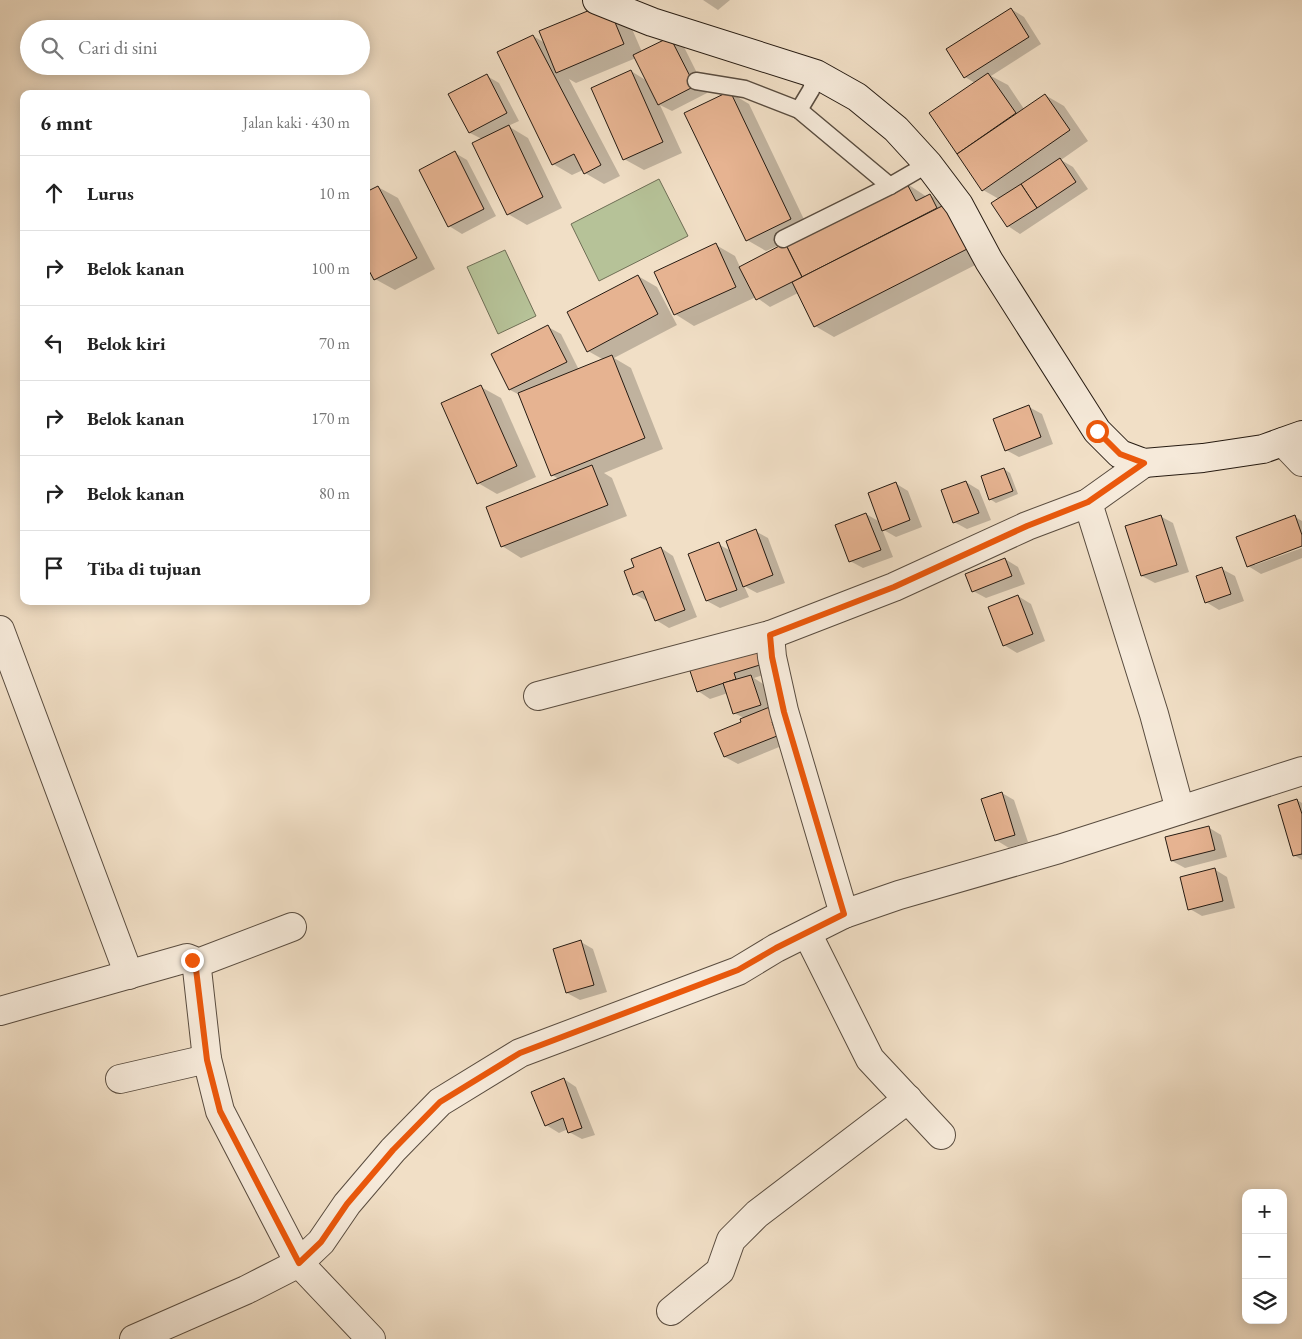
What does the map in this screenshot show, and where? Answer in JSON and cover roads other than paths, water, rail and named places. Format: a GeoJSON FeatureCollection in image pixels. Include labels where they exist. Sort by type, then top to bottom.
{"type":"FeatureCollection","features":[{"type":"Feature","properties":{"kind":"street"},"geometry":{"type":"LineString","coordinates":[[597,0],[652,22],[816,74],[857,97],[896,129],[928,164],[960,205],[989,261],[1097,431],[1120,454],[1144,463],[1203,458],[1263,448],[1292,438],[1302,462]]}},
{"type":"Feature","properties":{"kind":"street"},"geometry":{"type":"LineString","coordinates":[[538,696],[770,635],[894,587],[1027,526],[1088,502],[1144,463]]}},
{"type":"Feature","properties":{"kind":"street"},"geometry":{"type":"LineString","coordinates":[[1088,502],[1154,714],[1180,810]]}},
{"type":"Feature","properties":{"kind":"street"},"geometry":{"type":"LineString","coordinates":[[0,630],[129,975]]}},
{"type":"Feature","properties":{"kind":"street"},"geometry":{"type":"LineString","coordinates":[[770,635],[772,657],[784,712],[844,914]]}},
{"type":"Feature","properties":{"kind":"street"},"geometry":{"type":"LineString","coordinates":[[134,1339],[246,1290],[299,1263],[321,1242],[347,1204],[393,1150],[440,1102],[520,1053],[738,970],[844,914],[899,895],[1302,771]]}},
{"type":"Feature","properties":{"kind":"street"},"geometry":{"type":"LineString","coordinates":[[195,964],[292,928]]}},
{"type":"Feature","properties":{"kind":"street"},"geometry":{"type":"LineString","coordinates":[[807,933],[870,1059],[941,1135]]}},
{"type":"Feature","properties":{"kind":"street"},"geometry":{"type":"LineString","coordinates":[[0,1011],[187,958],[195,964],[207,1060],[220,1111],[299,1263],[370,1339]]}},
{"type":"Feature","properties":{"kind":"street"},"geometry":{"type":"LineString","coordinates":[[120,1079],[207,1060]]}},
{"type":"Feature","properties":{"kind":"street"},"geometry":{"type":"LineString","coordinates":[[671,1311],[720,1271],[731,1240],[757,1214],[908,1099]]}},
{"type":"Feature","properties":{"kind":"lane"},"geometry":{"type":"LineString","coordinates":[[799,110],[811,90],[816,74]]}},
{"type":"Feature","properties":{"kind":"lane"},"geometry":{"type":"LineString","coordinates":[[696,81],[745,89],[799,110],[890,186]]}},
{"type":"Feature","properties":{"kind":"lane"},"geometry":{"type":"LineString","coordinates":[[783,239],[890,186],[928,164]]}}]}
